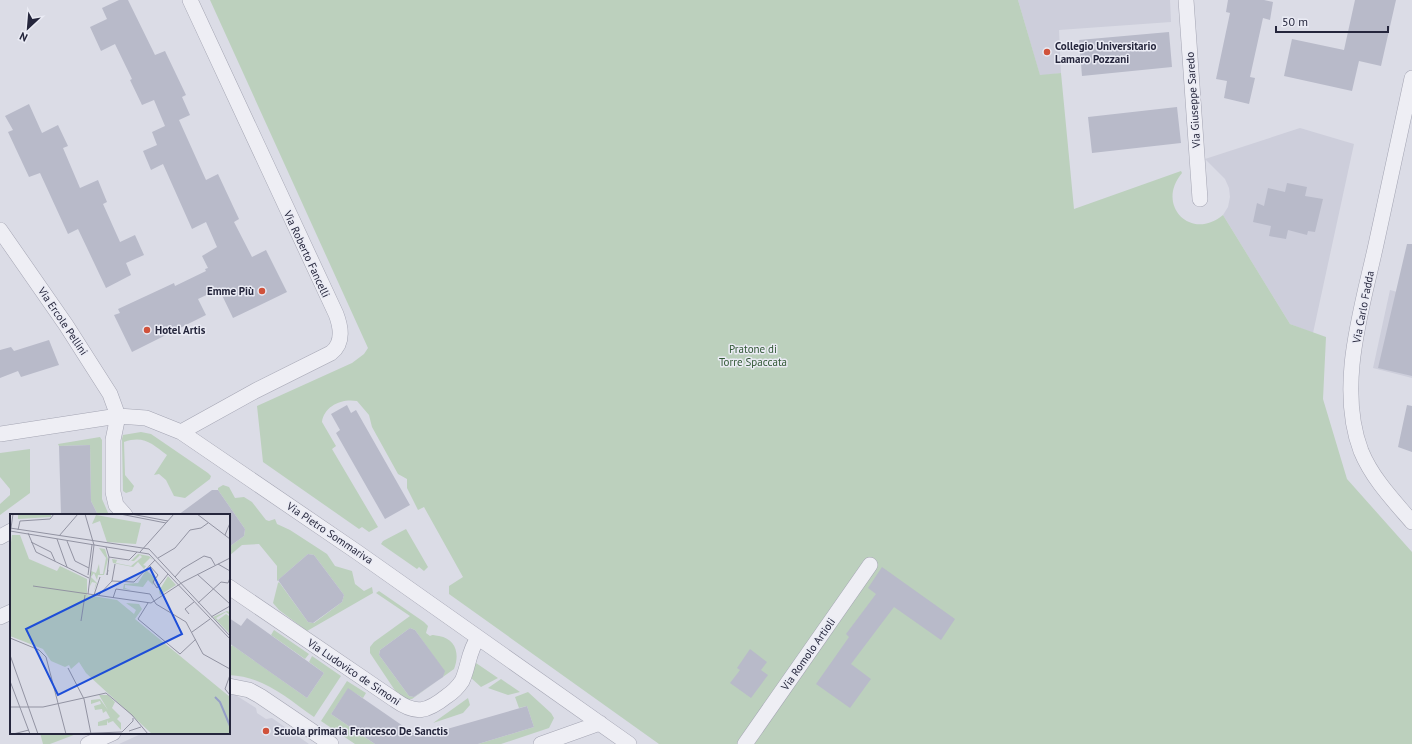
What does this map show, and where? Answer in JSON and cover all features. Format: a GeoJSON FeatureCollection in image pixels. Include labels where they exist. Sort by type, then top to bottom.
{"type":"FeatureCollection","features":[{"type":"Feature","properties":{"kind":"street","name":"Via Roberto Fancelli"},"geometry":{"type":"LineString","coordinates":[[181,432],[255,390],[331,353],[339,344],[341,328],[336,314],[190,0]]}},
{"type":"Feature","properties":{"kind":"street","name":"Via Giuseppe Saredo"},"geometry":{"type":"LineString","coordinates":[[1186,0],[1200,199]]}},
{"type":"Feature","properties":{"kind":"street","name":"Via Carlo Fadda"},"geometry":{"type":"LineString","coordinates":[[1412,78],[1362,311],[1350,383],[1352,410],[1362,452],[1383,488],[1412,522]]}},
{"type":"Feature","properties":{"kind":"street","name":"Via Ercole Pellini"},"geometry":{"type":"LineString","coordinates":[[0,230],[96,370],[110,394],[118,416]]}},
{"type":"Feature","properties":{"kind":"street","name":"Via Pietro Sommariva"},"geometry":{"type":"LineString","coordinates":[[0,434],[118,416],[146,418],[181,432],[363,556],[629,744]]}},
{"type":"Feature","properties":{"kind":"street"},"geometry":{"type":"LineString","coordinates":[[118,416],[113,440],[112,481],[114,502],[124,514]]}},
{"type":"Feature","properties":{"kind":"street"},"geometry":{"type":"LineString","coordinates":[[0,537],[10,532]]}},
{"type":"Feature","properties":{"kind":"street","name":"Via Romolo Artioli"},"geometry":{"type":"LineString","coordinates":[[745,744],[870,565]]}},
{"type":"Feature","properties":{"kind":"street","name":"Via Ludovico de Simoni"},"geometry":{"type":"LineString","coordinates":[[230,588],[411,710],[430,708],[456,688],[463,678],[470,652],[478,638]]}},
{"type":"Feature","properties":{"kind":"street"},"geometry":{"type":"LineString","coordinates":[[0,618],[10,613]]}},
{"type":"Feature","properties":{"kind":"street"},"geometry":{"type":"LineString","coordinates":[[230,686],[249,690],[260,696],[331,744]]}},
{"type":"Feature","properties":{"kind":"street"},"geometry":{"type":"LineString","coordinates":[[541,744],[600,723]]}},
{"type":"Feature","properties":{"kind":"street"},"geometry":{"type":"LineString","coordinates":[[88,744],[111,734]]}},
{"type":"Feature","properties":{"kind":"shaded area","name":"Collegio Universitario Lamaro Pozzani"},"geometry":{"type":"Polygon","coordinates":[[[1018,0],[1170,0],[1171,22],[1059,30],[1061,73],[1040,76],[1018,0]]]}},
{"type":"Feature","properties":{"kind":"shaded area"},"geometry":{"type":"Polygon","coordinates":[[[1300,128],[1354,144],[1313,333],[1290,324],[1223,215],[1228,207],[1230,197],[1229,188],[1225,179],[1205,159],[1300,128]]]}},
{"type":"Feature","properties":{"kind":"shaded area"},"geometry":{"type":"Polygon","coordinates":[[[1390,290],[1412,296],[1412,378],[1373,368],[1390,290]]]}},
{"type":"Feature","properties":{"kind":"shaded area"},"geometry":{"type":"Polygon","coordinates":[[[234,694],[256,708],[257,713],[266,719],[272,718],[309,744],[119,744],[141,734],[230,734],[230,695],[234,694]]]}},
{"type":"Feature","properties":{"kind":"green space","name":"Pratone di Torre Spaccata"},"geometry":{"type":"Polygon","coordinates":[[[210,0],[1018,0],[1040,75],[1061,73],[1074,209],[1181,171],[1182,173],[1175,185],[1173,197],[1175,207],[1180,216],[1189,222],[1199,224],[1211,222],[1223,215],[1290,324],[1326,337],[1323,399],[1347,479],[1412,552],[1412,744],[659,744],[449,594],[449,586],[463,577],[424,507],[418,510],[407,488],[407,479],[398,474],[372,427],[369,415],[357,401],[351,400],[335,404],[323,416],[322,422],[336,446],[332,449],[378,527],[369,532],[362,527],[359,529],[263,462],[257,406],[352,363],[364,354],[368,348],[210,0]]]}},
{"type":"Feature","properties":{"kind":"green space"},"geometry":{"type":"Polygon","coordinates":[[[141,432],[151,434],[208,473],[211,476],[210,479],[185,498],[174,496],[166,480],[159,474],[154,475],[167,455],[157,447],[147,442],[142,440],[131,440],[124,442],[125,475],[134,486],[132,491],[126,493],[123,491],[123,435],[141,432]]]}},
{"type":"Feature","properties":{"kind":"green space"},"geometry":{"type":"Polygon","coordinates":[[[100,437],[102,440],[102,499],[109,514],[98,514],[91,501],[90,445],[59,446],[58,444],[100,437]]]}},
{"type":"Feature","properties":{"kind":"green space"},"geometry":{"type":"Polygon","coordinates":[[[30,449],[30,493],[0,515],[0,504],[10,495],[10,489],[0,477],[0,453],[30,449]]]}},
{"type":"Feature","properties":{"kind":"green space"},"geometry":{"type":"Polygon","coordinates":[[[223,485],[229,487],[235,498],[244,497],[252,502],[266,520],[269,521],[275,519],[277,524],[290,530],[327,554],[335,566],[352,571],[355,584],[364,591],[372,587],[373,593],[307,631],[279,610],[273,603],[279,582],[308,622],[314,623],[342,602],[344,595],[314,555],[308,554],[277,581],[277,566],[259,544],[242,545],[230,555],[230,546],[244,536],[245,529],[218,488],[223,485]]]}},
{"type":"Feature","properties":{"kind":"green space"},"geometry":{"type":"Polygon","coordinates":[[[406,529],[428,567],[424,571],[419,567],[417,569],[381,544],[383,541],[406,529]]]}},
{"type":"Feature","properties":{"kind":"green space"},"geometry":{"type":"Polygon","coordinates":[[[379,591],[424,622],[428,626],[426,633],[430,636],[434,635],[445,638],[453,644],[455,648],[457,658],[454,669],[443,677],[444,671],[415,630],[410,628],[380,650],[379,655],[409,696],[414,697],[437,681],[412,699],[405,700],[398,695],[370,653],[370,647],[374,642],[410,616],[376,593],[379,591]]]}},
{"type":"Feature","properties":{"kind":"green space"},"geometry":{"type":"Polygon","coordinates":[[[274,630],[309,654],[305,659],[271,635],[274,630]]]}},
{"type":"Feature","properties":{"kind":"green space"},"geometry":{"type":"Polygon","coordinates":[[[232,645],[307,698],[324,673],[309,662],[312,656],[341,676],[314,717],[284,695],[264,684],[242,677],[230,675],[230,648],[232,645]]]}},
{"type":"Feature","properties":{"kind":"green space"},"geometry":{"type":"Polygon","coordinates":[[[475,663],[498,678],[481,687],[470,677],[475,663]]]}},
{"type":"Feature","properties":{"kind":"green space"},"geometry":{"type":"Polygon","coordinates":[[[501,679],[520,692],[508,695],[488,688],[501,679]]]}},
{"type":"Feature","properties":{"kind":"green space"},"geometry":{"type":"Polygon","coordinates":[[[347,681],[366,693],[363,698],[348,689],[331,714],[375,744],[355,744],[321,721],[347,681]]]}},
{"type":"Feature","properties":{"kind":"green space"},"geometry":{"type":"Polygon","coordinates":[[[528,692],[551,713],[554,718],[549,728],[501,744],[478,744],[534,727],[527,706],[519,708],[515,697],[528,692]]]}},
{"type":"Feature","properties":{"kind":"green space"},"geometry":{"type":"Polygon","coordinates":[[[468,698],[470,705],[463,713],[433,723],[468,698]]]}},
{"type":"Feature","properties":{"kind":"green space"},"geometry":{"type":"Polygon","coordinates":[[[40,734],[76,734],[50,744],[43,744],[40,734]]]}},
{"type":"Feature","properties":{"kind":"building"},"geometry":{"type":"Polygon","coordinates":[[[119,0],[128,0],[155,55],[165,51],[186,95],[182,97],[190,115],[179,120],[206,180],[218,174],[239,219],[234,222],[252,257],[266,250],[287,292],[233,318],[219,289],[198,299],[206,315],[132,352],[114,315],[120,313],[118,309],[174,283],[175,286],[206,271],[205,269],[208,268],[202,256],[217,247],[206,222],[192,229],[163,164],[151,170],[143,151],[157,145],[152,132],[165,126],[154,100],[142,105],[130,80],[132,79],[115,44],[101,51],[90,27],[107,19],[102,8],[119,0]]]}},
{"type":"Feature","properties":{"kind":"building"},"geometry":{"type":"Polygon","coordinates":[[[1228,0],[1264,0],[1273,2],[1270,20],[1263,18],[1250,77],[1255,78],[1249,104],[1224,98],[1227,81],[1216,79],[1230,13],[1226,12],[1228,0]]]}},
{"type":"Feature","properties":{"kind":"building"},"geometry":{"type":"Polygon","coordinates":[[[1355,0],[1396,0],[1381,66],[1359,61],[1352,91],[1284,76],[1292,39],[1344,50],[1355,0]]]}},
{"type":"Feature","properties":{"kind":"building"},"geometry":{"type":"Polygon","coordinates":[[[1169,32],[1172,67],[1082,76],[1079,40],[1169,32]]]}},
{"type":"Feature","properties":{"kind":"building"},"geometry":{"type":"Polygon","coordinates":[[[29,104],[42,133],[58,125],[68,146],[63,148],[80,188],[98,180],[107,202],[103,204],[120,242],[135,235],[144,255],[126,263],[131,275],[106,288],[78,229],[68,234],[40,173],[29,177],[8,132],[13,130],[5,116],[29,104]]]}},
{"type":"Feature","properties":{"kind":"building"},"geometry":{"type":"Polygon","coordinates":[[[1177,107],[1181,143],[1092,153],[1088,117],[1177,107]]]}},
{"type":"Feature","properties":{"kind":"building"},"geometry":{"type":"Polygon","coordinates":[[[1287,183],[1307,187],[1305,196],[1323,199],[1315,232],[1308,231],[1307,235],[1288,230],[1286,239],[1269,236],[1271,226],[1253,222],[1257,203],[1264,206],[1268,188],[1285,192],[1287,183]]]}},
{"type":"Feature","properties":{"kind":"building"},"geometry":{"type":"Polygon","coordinates":[[[1407,244],[1412,244],[1412,376],[1378,368],[1407,244]]]}},
{"type":"Feature","properties":{"kind":"building"},"geometry":{"type":"Polygon","coordinates":[[[49,340],[59,365],[21,377],[18,371],[0,378],[0,350],[11,347],[14,351],[49,340]]]}},
{"type":"Feature","properties":{"kind":"building"},"geometry":{"type":"Polygon","coordinates":[[[347,405],[351,413],[356,410],[410,505],[385,519],[336,433],[340,430],[331,414],[347,405]]]}},
{"type":"Feature","properties":{"kind":"building"},"geometry":{"type":"Polygon","coordinates":[[[1407,405],[1412,406],[1412,452],[1398,447],[1407,405]]]}},
{"type":"Feature","properties":{"kind":"building"},"geometry":{"type":"Polygon","coordinates":[[[90,445],[91,501],[98,514],[61,514],[59,446],[90,445]]]}},
{"type":"Feature","properties":{"kind":"building"},"geometry":{"type":"Polygon","coordinates":[[[212,490],[218,490],[245,529],[244,536],[230,546],[230,514],[179,514],[212,490]]]}},
{"type":"Feature","properties":{"kind":"building"},"geometry":{"type":"Polygon","coordinates":[[[308,554],[314,555],[344,595],[342,602],[313,623],[308,622],[278,580],[308,554]]]}},
{"type":"Feature","properties":{"kind":"building"},"geometry":{"type":"Polygon","coordinates":[[[882,567],[955,619],[941,640],[894,607],[851,664],[871,679],[850,708],[816,684],[849,637],[846,634],[876,594],[868,588],[882,567]]]}},
{"type":"Feature","properties":{"kind":"building"},"geometry":{"type":"Polygon","coordinates":[[[247,618],[324,673],[307,698],[230,644],[230,619],[241,626],[247,618]]]}},
{"type":"Feature","properties":{"kind":"building"},"geometry":{"type":"Polygon","coordinates":[[[410,628],[415,630],[445,671],[443,677],[414,697],[409,696],[379,655],[380,650],[410,628]]]}},
{"type":"Feature","properties":{"kind":"building"},"geometry":{"type":"Polygon","coordinates":[[[750,649],[767,662],[761,670],[768,675],[751,698],[730,683],[740,670],[737,668],[750,649]]]}},
{"type":"Feature","properties":{"kind":"building"},"geometry":{"type":"Polygon","coordinates":[[[348,688],[419,737],[527,706],[534,727],[478,744],[375,744],[331,714],[348,688]]]}},
{"type":"Feature","properties":{"kind":"place","name":"Collegio Universitario Lamaro Pozzani"},"geometry":{"type":"Point","coordinates":[1047,52]}},
{"type":"Feature","properties":{"kind":"place","name":"Emme Più"},"geometry":{"type":"Point","coordinates":[262,291]}},
{"type":"Feature","properties":{"kind":"place","name":"Hotel Artis"},"geometry":{"type":"Point","coordinates":[147,330]}},
{"type":"Feature","properties":{"kind":"place","name":"Scuola primaria Francesco De Sanctis"},"geometry":{"type":"Point","coordinates":[266,731]}}]}
